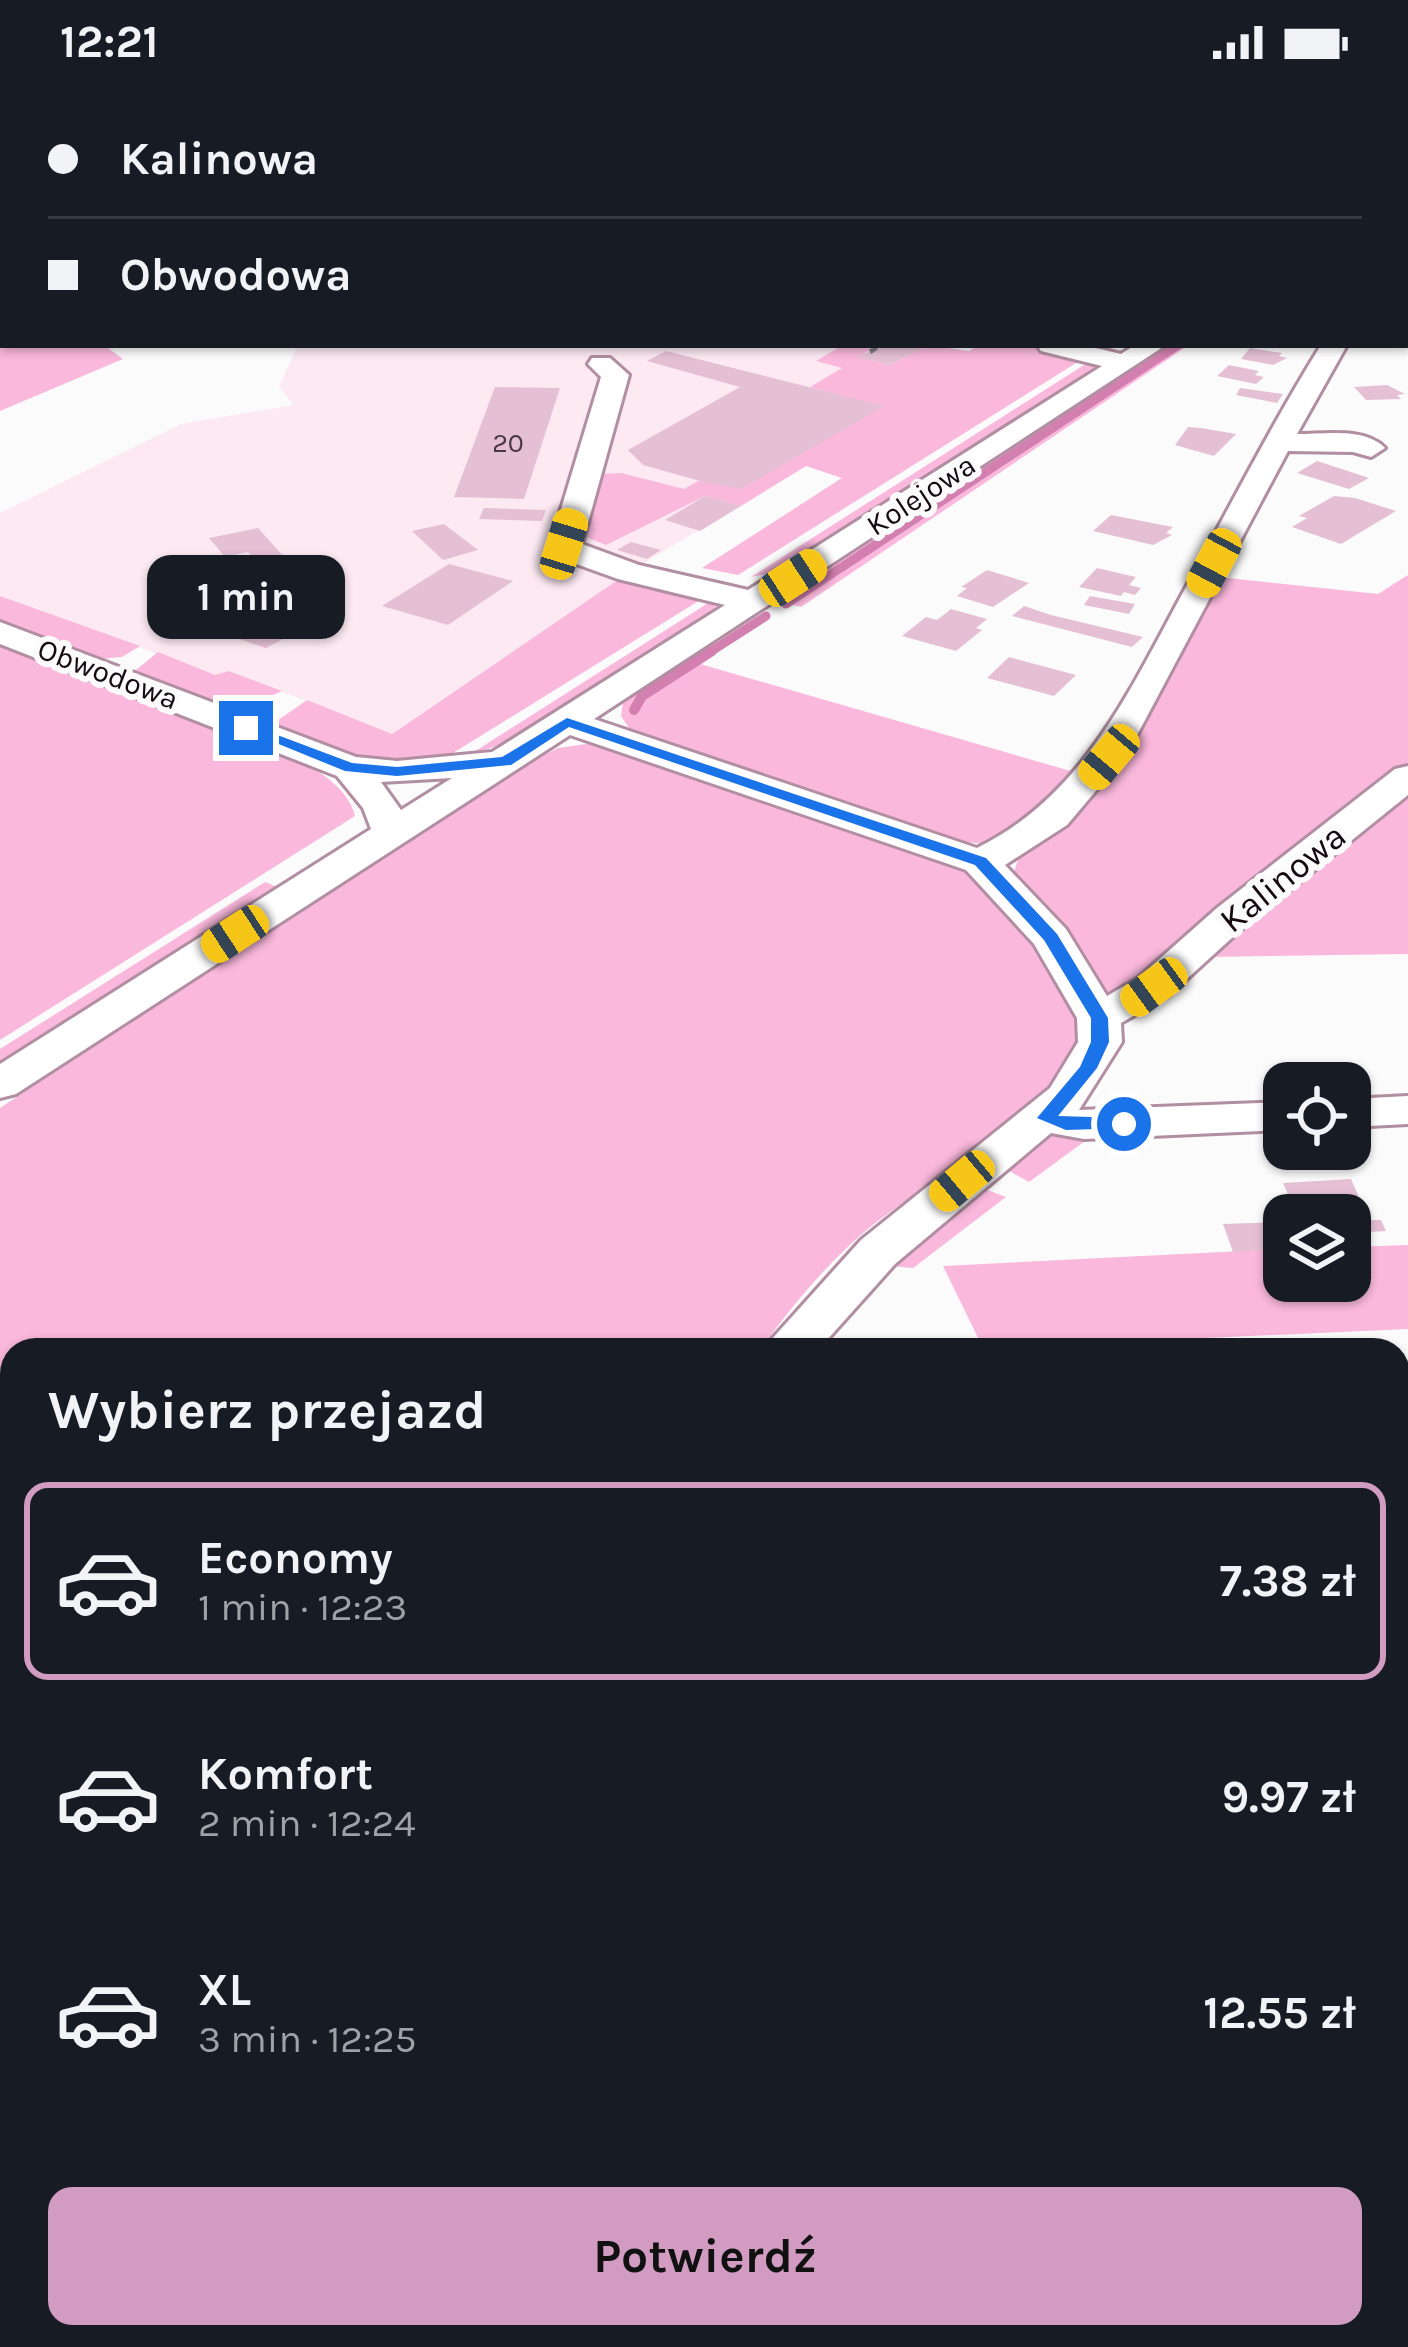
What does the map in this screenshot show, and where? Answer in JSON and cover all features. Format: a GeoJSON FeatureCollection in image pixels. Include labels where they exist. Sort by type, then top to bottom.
{"type":"FeatureCollection","features":[{"type":"Feature","properties":{"kind":"street"},"geometry":{"type":"LineString","coordinates":[[1062,348],[1125,363]]}},
{"type":"Feature","properties":{"kind":"street","name":"Kolejowa"},"geometry":{"type":"LineString","coordinates":[[0,1084],[1148,348]]}},
{"type":"Feature","properties":{"kind":"street"},"geometry":{"type":"LineString","coordinates":[[980,862],[1018,846],[1046,826],[1109,757],[1332,348]]}},
{"type":"Feature","properties":{"kind":"street"},"geometry":{"type":"LineString","coordinates":[[601,364],[615,375],[565,549],[629,572],[756,602]]}},
{"type":"Feature","properties":{"kind":"street"},"geometry":{"type":"LineString","coordinates":[[1280,442],[1356,443],[1371,448]]}},
{"type":"Feature","properties":{"kind":"street","name":"Obwodowa"},"geometry":{"type":"LineString","coordinates":[[0,632],[350,768],[397,772],[506,761]]}},
{"type":"Feature","properties":{"kind":"street"},"geometry":{"type":"LineString","coordinates":[[106,674],[151,649]]}},
{"type":"Feature","properties":{"kind":"street"},"geometry":{"type":"LineString","coordinates":[[567,722],[980,862],[1051,938],[1100,1018],[1100,1042],[1088,1068],[1046,1118],[878,1252],[799,1338]]}},
{"type":"Feature","properties":{"kind":"street"},"geometry":{"type":"LineString","coordinates":[[350,768],[381,806],[392,834]]}},
{"type":"Feature","properties":{"kind":"street","name":"Kalinowa"},"geometry":{"type":"LineString","coordinates":[[1100,1018],[1154,987],[1231,917],[1408,777]]}},
{"type":"Feature","properties":{"kind":"street"},"geometry":{"type":"LineString","coordinates":[[1371,1112],[1408,1110]]}},
{"type":"Feature","properties":{"kind":"street"},"geometry":{"type":"LineString","coordinates":[[1046,1118],[1084,1125],[1263,1117]]}},
{"type":"Feature","properties":{"kind":"path"},"geometry":{"type":"LineString","coordinates":[[870,352],[876,348]]}},
{"type":"Feature","properties":{"kind":"shaded area"},"geometry":{"type":"Polygon","coordinates":[[[0,348],[108,348],[123,359],[0,411],[0,348]]]}},
{"type":"Feature","properties":{"kind":"shaded area"},"geometry":{"type":"Polygon","coordinates":[[[297,348],[838,348],[819,361],[844,367],[834,374],[922,397],[629,572],[391,734],[229,671],[215,675],[0,596],[0,513],[181,424],[293,405],[279,386],[297,348]]]}},
{"type":"Feature","properties":{"kind":"shaded area"},"geometry":{"type":"Polygon","coordinates":[[[838,348],[873,348],[859,357],[889,365],[923,348],[1045,348],[1084,358],[738,575],[702,568],[842,478],[806,466],[741,506],[705,496],[606,545],[586,537],[599,474],[621,473],[684,489],[698,481],[721,483],[882,407],[810,387],[842,368],[816,361],[838,348]]]}},
{"type":"Feature","properties":{"kind":"shaded area"},"geometry":{"type":"Polygon","coordinates":[[[1168,348],[1185,348],[801,607],[775,601],[1168,348]]]}},
{"type":"Feature","properties":{"kind":"shaded area"},"geometry":{"type":"Polygon","coordinates":[[[1092,360],[1095,369],[776,572],[751,577],[1092,360]]]}},
{"type":"Feature","properties":{"kind":"shaded area"},"geometry":{"type":"Polygon","coordinates":[[[1408,575],[1408,767],[1136,993],[1111,997],[1012,878],[1018,860],[1085,802],[1219,577],[1378,594],[1408,575]]]}},
{"type":"Feature","properties":{"kind":"shaded area"},"geometry":{"type":"Polygon","coordinates":[[[622,577],[705,597],[440,761],[387,763],[289,733],[274,723],[307,700],[392,734],[622,577]]]}},
{"type":"Feature","properties":{"kind":"shaded area"},"geometry":{"type":"Polygon","coordinates":[[[0,596],[140,646],[122,657],[100,659],[0,621],[0,596]]]}},
{"type":"Feature","properties":{"kind":"shaded area"},"geometry":{"type":"Polygon","coordinates":[[[713,600],[716,609],[506,743],[469,755],[713,600]]]}},
{"type":"Feature","properties":{"kind":"shaded area"},"geometry":{"type":"Polygon","coordinates":[[[0,642],[302,762],[341,791],[355,816],[0,1040],[0,642]]]}},
{"type":"Feature","properties":{"kind":"shaded area"},"geometry":{"type":"Polygon","coordinates":[[[158,652],[215,675],[229,671],[282,691],[241,710],[229,708],[137,675],[136,670],[158,652]]]}},
{"type":"Feature","properties":{"kind":"shaded area"},"geometry":{"type":"Polygon","coordinates":[[[683,659],[1074,772],[1038,811],[1004,836],[981,843],[951,838],[631,731],[621,716],[623,702],[683,659]]]}},
{"type":"Feature","properties":{"kind":"shaded area"},"geometry":{"type":"Polygon","coordinates":[[[593,743],[944,857],[990,887],[1049,959],[1079,1025],[1080,1043],[1071,1066],[1021,1118],[849,1246],[769,1338],[0,1338],[0,1108],[522,766],[558,748],[593,743]]]}},
{"type":"Feature","properties":{"kind":"shaded area"},"geometry":{"type":"Polygon","coordinates":[[[1408,785],[1408,954],[1205,957],[1408,785]]]}},
{"type":"Feature","properties":{"kind":"shaded area"},"geometry":{"type":"Polygon","coordinates":[[[265,882],[280,888],[0,1065],[0,1049],[265,882]]]}},
{"type":"Feature","properties":{"kind":"shaded area"},"geometry":{"type":"Polygon","coordinates":[[[1100,1130],[1029,1182],[1011,1172],[1009,1165],[1053,1131],[1100,1130]]]}},
{"type":"Feature","properties":{"kind":"shaded area"},"geometry":{"type":"Polygon","coordinates":[[[982,1188],[1006,1197],[913,1268],[890,1266],[982,1188]]]}},
{"type":"Feature","properties":{"kind":"shaded area"},"geometry":{"type":"Polygon","coordinates":[[[1408,1245],[1408,1329],[1207,1338],[978,1338],[943,1266],[1263,1250],[1263,1302],[1371,1302],[1371,1246],[1408,1245]]]}},
{"type":"Feature","properties":{"kind":"building"},"geometry":{"type":"Polygon","coordinates":[[[878,348],[923,348],[889,365],[857,357],[878,348]]]}},
{"type":"Feature","properties":{"kind":"building"},"geometry":{"type":"Polygon","coordinates":[[[1250,348],[1287,358],[1273,365],[1241,359],[1250,348]]]}},
{"type":"Feature","properties":{"kind":"building"},"geometry":{"type":"Polygon","coordinates":[[[666,351],[884,406],[741,489],[707,483],[643,465],[628,450],[740,387],[647,361],[666,351]]]}},
{"type":"Feature","properties":{"kind":"building"},"geometry":{"type":"Polygon","coordinates":[[[1229,365],[1259,371],[1255,375],[1264,377],[1256,384],[1217,376],[1229,365]]]}},
{"type":"Feature","properties":{"kind":"building"},"geometry":{"type":"Polygon","coordinates":[[[1387,385],[1405,394],[1397,395],[1401,399],[1366,400],[1354,387],[1387,385]]]}},
{"type":"Feature","properties":{"kind":"building"},"geometry":{"type":"Polygon","coordinates":[[[495,387],[560,388],[524,499],[454,497],[495,387]]]}},
{"type":"Feature","properties":{"kind":"building"},"geometry":{"type":"Polygon","coordinates":[[[1240,388],[1283,394],[1277,403],[1236,395],[1240,388]]]}},
{"type":"Feature","properties":{"kind":"building"},"geometry":{"type":"Polygon","coordinates":[[[1188,427],[1236,434],[1214,456],[1175,445],[1188,427]]]}},
{"type":"Feature","properties":{"kind":"building"},"geometry":{"type":"Polygon","coordinates":[[[1317,461],[1369,478],[1349,489],[1297,473],[1317,461]]]}},
{"type":"Feature","properties":{"kind":"building"},"geometry":{"type":"Polygon","coordinates":[[[705,496],[741,506],[700,531],[665,520],[705,496]]]}},
{"type":"Feature","properties":{"kind":"building"},"geometry":{"type":"Polygon","coordinates":[[[1334,496],[1396,511],[1341,544],[1292,527],[1307,518],[1299,516],[1334,496]]]}},
{"type":"Feature","properties":{"kind":"building"},"geometry":{"type":"Polygon","coordinates":[[[484,508],[546,510],[542,521],[479,519],[484,508]]]}},
{"type":"Feature","properties":{"kind":"building"},"geometry":{"type":"Polygon","coordinates":[[[1111,515],[1173,527],[1166,533],[1172,535],[1153,545],[1093,531],[1111,515]]]}},
{"type":"Feature","properties":{"kind":"building"},"geometry":{"type":"Polygon","coordinates":[[[444,524],[478,550],[443,560],[412,531],[444,524]]]}},
{"type":"Feature","properties":{"kind":"building"},"geometry":{"type":"Polygon","coordinates":[[[258,528],[305,580],[278,587],[248,552],[225,557],[209,538],[258,528]]]}},
{"type":"Feature","properties":{"kind":"building"},"geometry":{"type":"Polygon","coordinates":[[[631,542],[661,550],[647,559],[617,550],[631,542]]]}},
{"type":"Feature","properties":{"kind":"building"},"geometry":{"type":"Polygon","coordinates":[[[449,564],[513,581],[448,625],[382,606],[449,564]]]}},
{"type":"Feature","properties":{"kind":"building"},"geometry":{"type":"Polygon","coordinates":[[[1097,568],[1136,577],[1129,585],[1141,588],[1135,595],[1124,592],[1121,596],[1079,587],[1097,568]]]}},
{"type":"Feature","properties":{"kind":"building"},"geometry":{"type":"Polygon","coordinates":[[[987,570],[1029,583],[993,607],[957,596],[967,588],[961,587],[987,570]]]}},
{"type":"Feature","properties":{"kind":"building"},"geometry":{"type":"Polygon","coordinates":[[[1090,596],[1135,604],[1129,614],[1084,605],[1090,596]]]}},
{"type":"Feature","properties":{"kind":"building"},"geometry":{"type":"Polygon","coordinates":[[[1024,606],[1143,637],[1132,647],[1012,616],[1024,606]]]}},
{"type":"Feature","properties":{"kind":"building"},"geometry":{"type":"Polygon","coordinates":[[[951,609],[987,619],[976,628],[982,630],[956,651],[902,636],[926,617],[937,620],[951,609]]]}},
{"type":"Feature","properties":{"kind":"building"},"geometry":{"type":"Polygon","coordinates":[[[263,620],[296,632],[266,648],[233,637],[263,620]]]}},
{"type":"Feature","properties":{"kind":"building"},"geometry":{"type":"Polygon","coordinates":[[[1009,657],[1076,675],[1054,696],[987,678],[1009,657]]]}},
{"type":"Feature","properties":{"kind":"building"},"geometry":{"type":"Polygon","coordinates":[[[1351,1179],[1358,1194],[1288,1194],[1283,1183],[1351,1179]]]}},
{"type":"Feature","properties":{"kind":"building"},"geometry":{"type":"Polygon","coordinates":[[[1371,1220],[1381,1220],[1386,1231],[1371,1232],[1371,1220]]]}},
{"type":"Feature","properties":{"kind":"building"},"geometry":{"type":"Polygon","coordinates":[[[1263,1223],[1263,1250],[1233,1252],[1223,1224],[1263,1223]]]}},
{"type":"Feature","properties":{"kind":"waterway"},"geometry":{"type":"LineString","coordinates":[[786,604],[1173,348]]}},
{"type":"Feature","properties":{"kind":"waterway"},"geometry":{"type":"LineString","coordinates":[[707,654],[766,616]]}},
{"type":"Feature","properties":{"kind":"waterway"},"geometry":{"type":"LineString","coordinates":[[634,710],[642,696],[712,651]]}},
{"type":"Feature","properties":{"kind":"route"},"geometry":{"type":"LineString","coordinates":[[246,728],[350,768],[397,772],[506,761],[567,722],[955,850],[980,862],[1051,938],[1100,1018],[1100,1042],[1088,1068],[1046,1118],[1066,1124],[1124,1124]]}}]}
